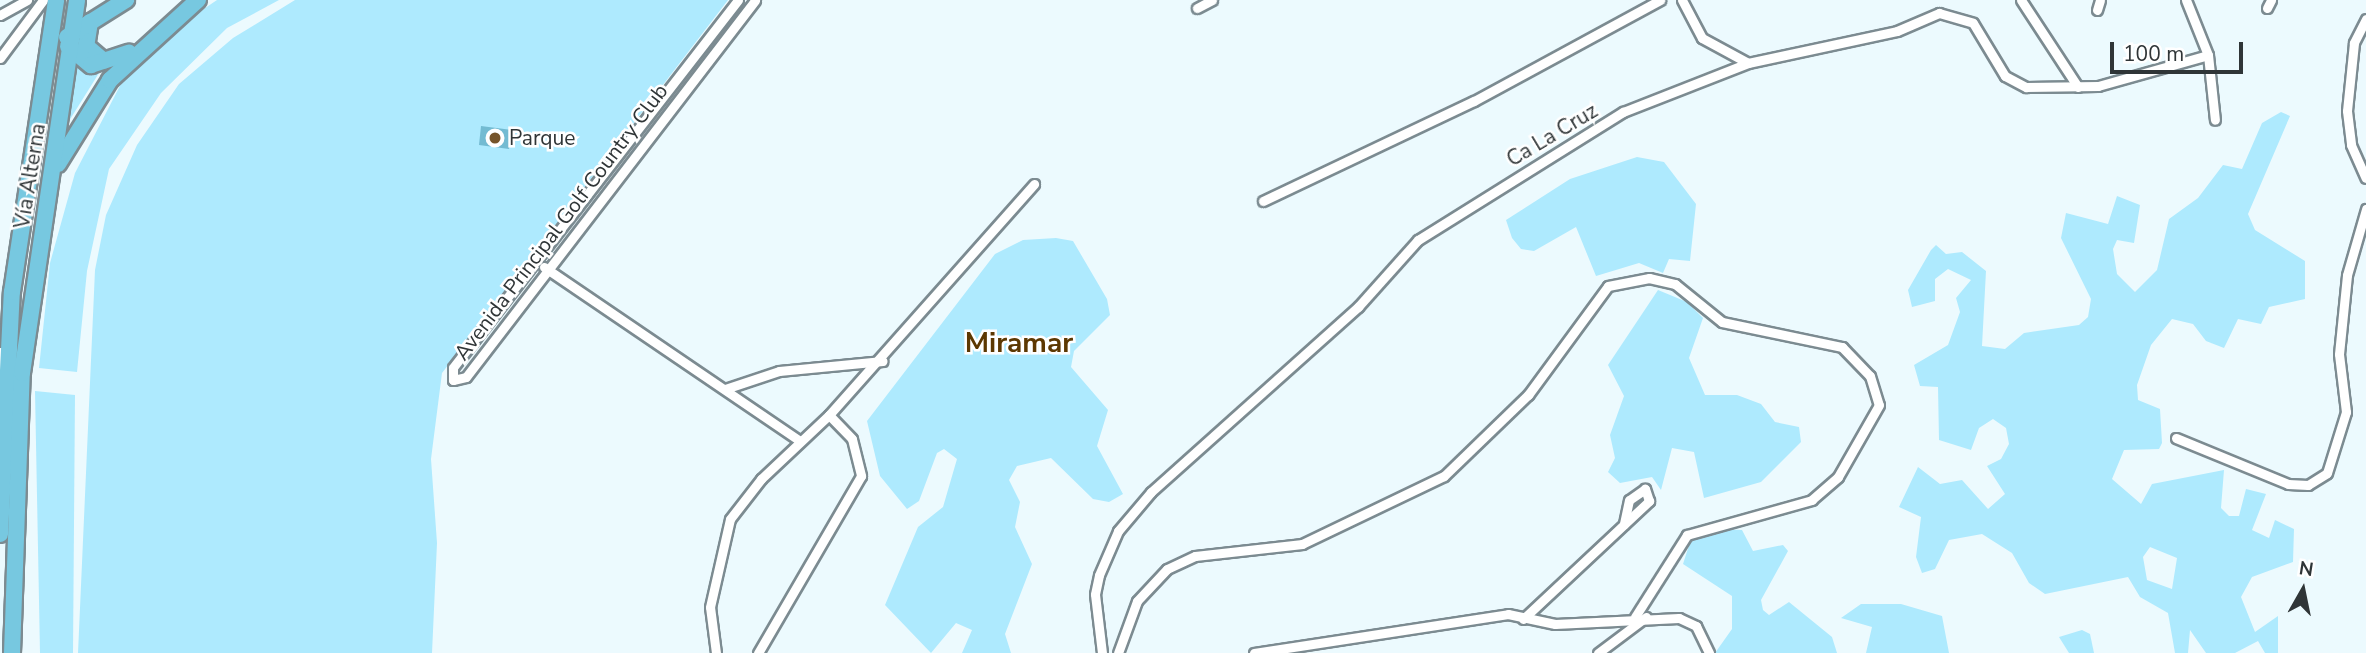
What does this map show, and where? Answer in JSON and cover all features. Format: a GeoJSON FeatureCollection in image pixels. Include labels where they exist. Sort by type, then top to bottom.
{"type":"FeatureCollection","features":[{"type":"Feature","properties":{"kind":"highway"},"geometry":{"type":"LineString","coordinates":[[57,0],[69,41],[90,65],[111,63],[147,40],[198,0]]}},
{"type":"Feature","properties":{"kind":"highway","name":"Vía Alterna"},"geometry":{"type":"LineString","coordinates":[[0,534],[3,411],[12,292],[57,0]]}},
{"type":"Feature","properties":{"kind":"highway","name":"Vía Alterna"},"geometry":{"type":"LineString","coordinates":[[12,653],[22,373],[77,0]]}},
{"type":"Feature","properties":{"kind":"highway"},"geometry":{"type":"LineString","coordinates":[[83,0],[96,9],[123,2]]}},
{"type":"Feature","properties":{"kind":"highway"},"geometry":{"type":"LineString","coordinates":[[48,61],[90,22],[123,2]]}},
{"type":"Feature","properties":{"kind":"highway"},"geometry":{"type":"LineString","coordinates":[[90,22],[86,46],[98,60],[111,63]]}},
{"type":"Feature","properties":{"kind":"highway"},"geometry":{"type":"LineString","coordinates":[[50,179],[110,80],[147,40]]}},
{"type":"Feature","properties":{"kind":"street"},"geometry":{"type":"LineString","coordinates":[[0,15],[27,0]]}},
{"type":"Feature","properties":{"kind":"street"},"geometry":{"type":"LineString","coordinates":[[0,58],[43,0]]}},
{"type":"Feature","properties":{"kind":"street","name":"Avenida Principal Golf Country Club"},"geometry":{"type":"LineString","coordinates":[[738,0],[453,368],[453,380],[466,377],[548,265],[755,0]]}},
{"type":"Feature","properties":{"kind":"street"},"geometry":{"type":"LineString","coordinates":[[1197,8],[1212,0]]}},
{"type":"Feature","properties":{"kind":"street"},"geometry":{"type":"LineString","coordinates":[[1263,201],[1474,101],[1660,0]]}},
{"type":"Feature","properties":{"kind":"street"},"geometry":{"type":"LineString","coordinates":[[1682,0],[1702,38],[1748,63]]}},
{"type":"Feature","properties":{"kind":"street"},"geometry":{"type":"LineString","coordinates":[[2021,0],[2078,87]]}},
{"type":"Feature","properties":{"kind":"street"},"geometry":{"type":"LineString","coordinates":[[2186,0],[2208,55],[2215,120]]}},
{"type":"Feature","properties":{"kind":"street","name":"Ca La Cruz"},"geometry":{"type":"LineString","coordinates":[[1102,653],[1095,594],[1118,531],[1218,426],[1358,307],[1418,240],[1623,112],[1748,63],[1897,31],[1949,12],[1973,23],[2014,82],[2078,87],[2208,55]]}},
{"type":"Feature","properties":{"kind":"street"},"geometry":{"type":"LineString","coordinates":[[2366,19],[2354,43],[2347,111],[2351,145],[2366,178]]}},
{"type":"Feature","properties":{"kind":"street"},"geometry":{"type":"LineString","coordinates":[[716,653],[710,607],[730,519],[799,440],[829,415],[883,360],[1034,184]]}},
{"type":"Feature","properties":{"kind":"street"},"geometry":{"type":"LineString","coordinates":[[2176,438],[2288,484],[2313,484],[2328,473],[2346,412],[2340,354],[2347,275],[2366,209]]}},
{"type":"Feature","properties":{"kind":"street"},"geometry":{"type":"LineString","coordinates":[[529,272],[548,265],[799,440]]}},
{"type":"Feature","properties":{"kind":"street"},"geometry":{"type":"LineString","coordinates":[[1118,653],[1137,601],[1167,569],[1195,556],[1302,544],[1444,476],[1528,396],[1608,286],[1649,278],[1675,284],[1722,322],[1842,347],[1870,376],[1880,405],[1838,477],[1812,500],[1687,535],[1635,617]]}},
{"type":"Feature","properties":{"kind":"street"},"geometry":{"type":"LineString","coordinates":[[0,352],[3,411]]}},
{"type":"Feature","properties":{"kind":"street"},"geometry":{"type":"LineString","coordinates":[[725,389],[779,371],[883,360]]}},
{"type":"Feature","properties":{"kind":"street"},"geometry":{"type":"LineString","coordinates":[[758,653],[861,476],[852,439],[829,415]]}},
{"type":"Feature","properties":{"kind":"street"},"geometry":{"type":"LineString","coordinates":[[1523,619],[1624,524]]}},
{"type":"Feature","properties":{"kind":"street"},"geometry":{"type":"LineString","coordinates":[[1254,653],[1492,614],[1555,624],[1647,616],[1696,626],[1709,653]]}},
{"type":"Feature","properties":{"kind":"street"},"geometry":{"type":"LineString","coordinates":[[1598,653],[1647,616]]}},
{"type":"Feature","properties":{"kind":"shaded area"},"geometry":{"type":"Polygon","coordinates":[[[217,0],[279,0],[227,28],[161,93],[109,169],[87,271],[77,372],[39,368],[50,263],[75,173],[124,78],[180,25],[217,0]]]}},
{"type":"Feature","properties":{"kind":"shaded area"},"geometry":{"type":"Polygon","coordinates":[[[295,0],[728,0],[442,373],[431,459],[437,543],[432,653],[78,653],[95,270],[106,215],[137,145],[179,84],[233,38],[295,0]]]}},
{"type":"Feature","properties":{"kind":"shaded area"},"geometry":{"type":"Polygon","coordinates":[[[77,68],[99,73],[64,129],[77,68]]]}},
{"type":"Feature","properties":{"kind":"shaded area"},"geometry":{"type":"Polygon","coordinates":[[[2281,112],[2290,116],[2248,214],[2255,230],[2305,261],[2305,299],[2269,307],[2261,324],[2238,319],[2224,348],[2206,341],[2193,324],[2172,319],[2151,345],[2137,385],[2138,400],[2160,409],[2162,443],[2159,449],[2124,450],[2112,479],[2141,504],[2152,484],[2224,470],[2221,508],[2229,516],[2239,516],[2246,489],[2266,494],[2252,530],[2269,538],[2275,520],[2294,529],[2293,562],[2252,577],[2241,597],[2255,632],[2278,616],[2278,653],[2265,653],[2258,641],[2235,653],[2206,653],[2190,630],[2188,653],[2175,653],[2168,613],[2140,597],[2128,577],[2045,594],[2029,583],[2012,553],[1982,534],[1949,540],[1935,569],[1922,573],[1916,557],[1921,517],[1899,507],[1918,467],[1940,484],[1962,480],[1988,509],[2005,494],[1987,466],[2001,459],[2009,444],[2006,428],[1993,419],[1979,428],[1971,450],[1939,440],[1938,387],[1920,386],[1914,365],[1948,345],[1960,312],[1956,298],[1971,280],[1948,269],[1935,279],[1935,301],[1912,307],[1908,290],[1931,250],[1936,245],[1946,254],[1962,252],[1986,271],[1982,346],[2005,349],[2024,333],[2079,325],[2088,317],[2091,299],[2061,238],[2066,213],[2108,224],[2117,196],[2140,205],[2134,243],[2117,240],[2113,249],[2117,274],[2135,292],[2157,270],[2169,219],[2198,198],[2223,165],[2242,169],[2262,123],[2281,112]],[[2150,547],[2143,557],[2147,580],[2172,589],[2177,558],[2150,547]]]}},
{"type":"Feature","properties":{"kind":"shaded area","name":"Parque"},"geometry":{"type":"Polygon","coordinates":[[[481,126],[512,130],[509,149],[479,145],[481,126]]]}},
{"type":"Feature","properties":{"kind":"shaded area"},"geometry":{"type":"Polygon","coordinates":[[[1637,157],[1664,162],[1696,204],[1690,261],[1669,259],[1663,273],[1639,263],[1596,276],[1576,227],[1534,251],[1521,249],[1512,238],[1506,220],[1570,179],[1637,157]]]}},
{"type":"Feature","properties":{"kind":"shaded area"},"geometry":{"type":"Polygon","coordinates":[[[1056,238],[1073,241],[1107,299],[1110,315],[1074,351],[1071,367],[1108,410],[1097,446],[1123,494],[1109,502],[1093,499],[1051,458],[1017,466],[1009,480],[1020,502],[1015,527],[1032,564],[1005,634],[1011,653],[962,653],[972,630],[956,623],[931,653],[885,605],[918,527],[943,507],[957,459],[944,449],[937,453],[919,501],[907,509],[880,476],[867,421],[995,254],[1023,240],[1056,238]]]}},
{"type":"Feature","properties":{"kind":"shaded area"},"geometry":{"type":"Polygon","coordinates":[[[1658,290],[1687,302],[1703,318],[1689,358],[1705,395],[1737,395],[1761,404],[1775,422],[1799,427],[1801,442],[1761,482],[1704,498],[1694,452],[1672,448],[1661,490],[1652,477],[1620,483],[1608,472],[1615,458],[1610,435],[1624,396],[1608,365],[1658,290]]]}},
{"type":"Feature","properties":{"kind":"shaded area"},"geometry":{"type":"Polygon","coordinates":[[[35,391],[75,395],[73,653],[40,653],[35,391]]]}},
{"type":"Feature","properties":{"kind":"shaded area"},"geometry":{"type":"Polygon","coordinates":[[[1716,529],[1742,530],[1753,551],[1783,545],[1788,551],[1761,600],[1763,610],[1769,615],[1789,602],[1832,637],[1837,653],[1715,653],[1732,629],[1732,596],[1683,564],[1692,536],[1716,529]]]}},
{"type":"Feature","properties":{"kind":"shaded area"},"geometry":{"type":"Polygon","coordinates":[[[1861,604],[1901,604],[1942,616],[1949,653],[1866,653],[1872,627],[1841,618],[1861,604]]]}},
{"type":"Feature","properties":{"kind":"shaded area"},"geometry":{"type":"Polygon","coordinates":[[[2082,630],[2090,634],[2094,653],[2069,653],[2059,637],[2082,630]]]}},
{"type":"Feature","properties":{"kind":"place","name":"Parque"},"geometry":{"type":"Point","coordinates":[495,138]}},
{"type":"Feature","properties":{"kind":"district","name":"Miramar"},"geometry":{"type":"Point","coordinates":[1019,343]}}]}
